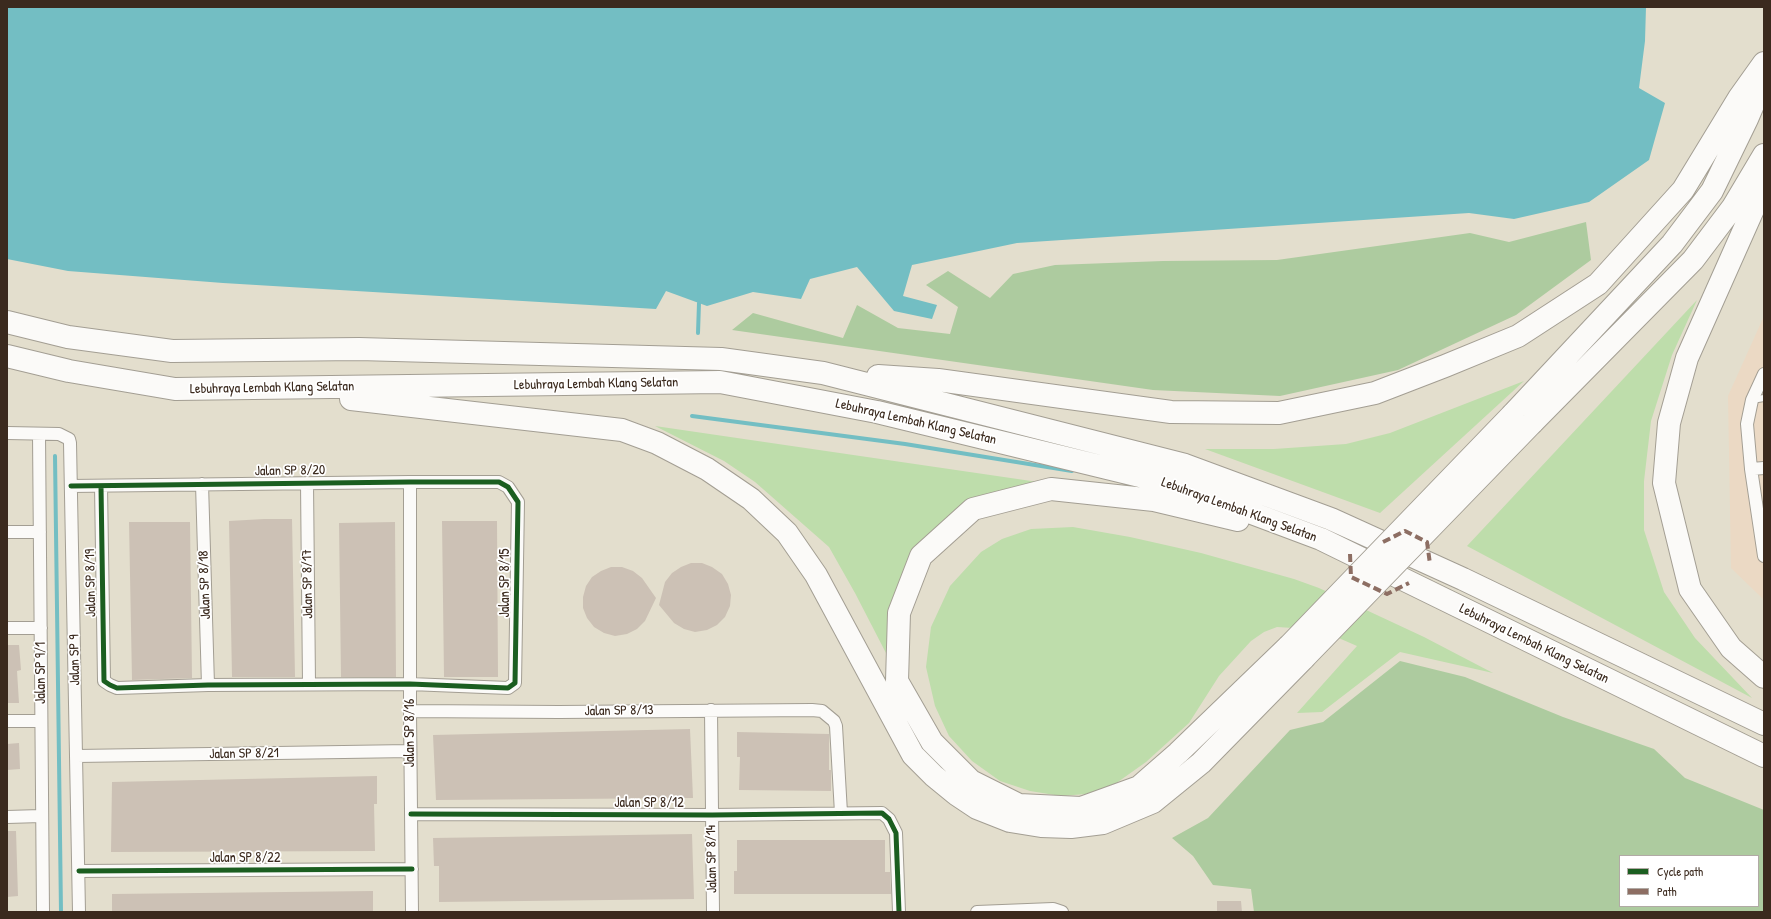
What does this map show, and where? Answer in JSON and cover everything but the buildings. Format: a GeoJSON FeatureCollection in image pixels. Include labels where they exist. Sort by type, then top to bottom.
{"type":"FeatureCollection","features":[{"type":"Feature","properties":{"kind":"highway"},"geometry":{"type":"LineString","coordinates":[[823,372],[938,380],[1171,412],[1279,413],[1375,393],[1446,366],[1518,336],[1598,284],[1684,190],[1739,98],[1764,63]]}},
{"type":"Feature","properties":{"kind":"highway"},"geometry":{"type":"LineString","coordinates":[[1523,419],[1672,244],[1712,191],[1747,119],[1764,79]]}},
{"type":"Feature","properties":{"kind":"highway"},"geometry":{"type":"LineString","coordinates":[[261,389],[622,430],[657,443],[706,469],[751,499],[787,533],[816,575],[912,754],[934,776],[956,794],[977,808],[1010,821],[1041,826],[1071,827],[1103,823],[1153,802],[1200,763],[1296,652],[1523,419],[1693,260],[1732,207],[1764,155]]}},
{"type":"Feature","properties":{"kind":"highway"},"geometry":{"type":"LineString","coordinates":[[1764,185],[1687,358],[1669,423],[1664,483],[1690,589],[1731,648],[1764,677]]}},
{"type":"Feature","properties":{"kind":"highway","name":"Lebuhraya Lembah Klang Selatan"},"geometry":{"type":"LineString","coordinates":[[7,322],[68,337],[172,352],[359,349],[721,359],[823,372],[1185,465],[1323,517],[1464,579],[1764,724]]}},
{"type":"Feature","properties":{"kind":"highway","name":"Lebuhraya Lembah Klang Selatan"},"geometry":{"type":"LineString","coordinates":[[7,356],[69,372],[174,389],[720,382],[877,412],[1178,485],[1321,539],[1764,756]]}},
{"type":"Feature","properties":{"kind":"highway"},"geometry":{"type":"LineString","coordinates":[[1296,652],[1139,787],[1081,808],[1020,805],[971,781],[932,742],[897,681],[899,613],[920,556],[974,509],[1051,489],[1154,500],[1321,539]]}},
{"type":"Feature","properties":{"kind":"street"},"geometry":{"type":"LineString","coordinates":[[1764,374],[1752,400],[1748,424],[1751,470],[1764,556]]}},
{"type":"Feature","properties":{"kind":"street"},"geometry":{"type":"LineString","coordinates":[[7,434],[39,434]]}},
{"type":"Feature","properties":{"kind":"street","name":"Jalan SP 9"},"geometry":{"type":"LineString","coordinates":[[39,434],[59,434],[69,439],[80,912]]}},
{"type":"Feature","properties":{"kind":"street","name":"Jalan SP 9/1"},"geometry":{"type":"LineString","coordinates":[[39,434],[43,912]]}},
{"type":"Feature","properties":{"kind":"street"},"geometry":{"type":"LineString","coordinates":[[1751,470],[1764,468]]}},
{"type":"Feature","properties":{"kind":"street","name":"Jalan SP 8/16"},"geometry":{"type":"LineString","coordinates":[[410,482],[410,751],[412,912]]}},
{"type":"Feature","properties":{"kind":"street","name":"Jalan SP 8/20"},"geometry":{"type":"LineString","coordinates":[[71,486],[498,482],[508,487]]}},
{"type":"Feature","properties":{"kind":"street","name":"Jalan SP 8/17"},"geometry":{"type":"LineString","coordinates":[[307,483],[309,684]]}},
{"type":"Feature","properties":{"kind":"street","name":"Jalan SP 8/18"},"geometry":{"type":"LineString","coordinates":[[202,484],[208,685]]}},
{"type":"Feature","properties":{"kind":"street","name":"Jalan SP 8/19"},"geometry":{"type":"LineString","coordinates":[[101,486],[104,681],[118,688],[208,685]]}},
{"type":"Feature","properties":{"kind":"street","name":"Jalan SP 8/15"},"geometry":{"type":"LineString","coordinates":[[410,684],[508,688],[513,686],[515,683],[518,502],[508,487]]}},
{"type":"Feature","properties":{"kind":"street"},"geometry":{"type":"LineString","coordinates":[[7,532],[40,532]]}},
{"type":"Feature","properties":{"kind":"street"},"geometry":{"type":"LineString","coordinates":[[7,628],[41,628]]}},
{"type":"Feature","properties":{"kind":"street"},"geometry":{"type":"LineString","coordinates":[[208,685],[410,684]]}},
{"type":"Feature","properties":{"kind":"street","name":"Jalan SP 8/14"},"geometry":{"type":"LineString","coordinates":[[711,710],[713,912]]}},
{"type":"Feature","properties":{"kind":"street","name":"Jalan SP 8/13"},"geometry":{"type":"LineString","coordinates":[[410,711],[559,712],[812,710],[827,714],[834,721],[836,726],[841,813]]}},
{"type":"Feature","properties":{"kind":"street"},"geometry":{"type":"LineString","coordinates":[[7,721],[41,721]]}},
{"type":"Feature","properties":{"kind":"street","name":"Jalan SP 8/21"},"geometry":{"type":"LineString","coordinates":[[77,756],[410,751]]}},
{"type":"Feature","properties":{"kind":"street","name":"Jalan SP 8/12"},"geometry":{"type":"LineString","coordinates":[[411,814],[712,815],[875,812],[887,815],[896,833],[899,912]]}},
{"type":"Feature","properties":{"kind":"street"},"geometry":{"type":"LineString","coordinates":[[7,817],[41,816]]}},
{"type":"Feature","properties":{"kind":"street","name":"Jalan SP 8/22"},"geometry":{"type":"LineString","coordinates":[[79,871],[412,869]]}},
{"type":"Feature","properties":{"kind":"street"},"geometry":{"type":"LineString","coordinates":[[976,912],[1053,909],[1062,912]]}},
{"type":"Feature","properties":{"kind":"lane"},"geometry":{"type":"LineString","coordinates":[[1752,400],[1764,398]]}},
{"type":"Feature","properties":{"kind":"shaded area"},"geometry":{"type":"Polygon","coordinates":[[[1764,316],[1764,600],[1731,568],[1728,396],[1764,316]]]}},
{"type":"Feature","properties":{"kind":"green space"},"geometry":{"type":"Polygon","coordinates":[[[1586,222],[1591,260],[1516,315],[1398,370],[1280,396],[1153,390],[732,330],[753,313],[843,338],[857,305],[898,328],[950,334],[958,307],[926,285],[948,271],[990,298],[1013,274],[1055,265],[1163,261],[1277,260],[1470,233],[1509,242],[1586,222]]]}},
{"type":"Feature","properties":{"kind":"green space"},"geometry":{"type":"Polygon","coordinates":[[[1697,300],[1672,355],[1651,421],[1644,481],[1644,530],[1664,592],[1695,638],[1752,698],[1467,546],[1697,300]]]}},
{"type":"Feature","properties":{"kind":"green space"},"geometry":{"type":"Polygon","coordinates":[[[1524,381],[1380,513],[1205,449],[1274,449],[1346,444],[1390,433],[1524,381]]]}},
{"type":"Feature","properties":{"kind":"green space"},"geometry":{"type":"Polygon","coordinates":[[[655,426],[1038,482],[973,502],[893,611],[887,655],[829,547],[755,482],[724,461],[655,426]]]}},
{"type":"Feature","properties":{"kind":"green space"},"geometry":{"type":"Polygon","coordinates":[[[1073,527],[1130,537],[1201,553],[1294,579],[1319,588],[1424,637],[1493,673],[1400,652],[1322,712],[1297,713],[1357,646],[1302,622],[1293,628],[1277,627],[1264,632],[1251,641],[1219,676],[1189,723],[1146,762],[1115,784],[1086,794],[1061,796],[1030,791],[1000,781],[972,761],[949,736],[935,706],[926,667],[931,627],[950,586],[981,552],[1002,539],[1031,529],[1073,527]]]}},
{"type":"Feature","properties":{"kind":"green space"},"geometry":{"type":"Polygon","coordinates":[[[1400,661],[1465,677],[1563,717],[1654,749],[1685,778],[1764,810],[1764,912],[1254,912],[1251,889],[1213,885],[1193,856],[1172,838],[1208,818],[1290,730],[1323,722],[1400,661]]]}},
{"type":"Feature","properties":{"kind":"water"},"geometry":{"type":"Polygon","coordinates":[[[7,7],[1646,7],[1645,41],[1639,88],[1665,103],[1649,160],[1589,202],[1514,219],[1469,213],[1017,243],[912,265],[903,296],[937,305],[932,319],[894,311],[857,267],[810,279],[801,299],[753,292],[707,306],[666,291],[656,309],[223,283],[68,271],[7,259],[7,7]]]}},
{"type":"Feature","properties":{"kind":"waterway"},"geometry":{"type":"LineString","coordinates":[[698,333],[699,303]]}},
{"type":"Feature","properties":{"kind":"waterway"},"geometry":{"type":"LineString","coordinates":[[692,416],[905,444],[1072,471]]}},
{"type":"Feature","properties":{"kind":"waterway"},"geometry":{"type":"LineString","coordinates":[[55,456],[61,912]]}},
{"type":"Feature","properties":{"kind":"marked path"},"geometry":{"type":"LineString","coordinates":[[1383,542],[1405,531],[1427,542],[1430,564]]}},
{"type":"Feature","properties":{"kind":"marked path"},"geometry":{"type":"LineString","coordinates":[[1350,554],[1351,577],[1387,594],[1409,583]]}},
{"type":"Feature","properties":{"kind":"cycle path"},"geometry":{"type":"LineString","coordinates":[[71,486],[499,482],[508,487],[518,502],[515,683],[508,688],[410,684],[208,685],[117,688],[110,685],[104,681],[101,486]]}},
{"type":"Feature","properties":{"kind":"cycle path"},"geometry":{"type":"LineString","coordinates":[[411,814],[712,815],[882,813],[889,819],[896,833],[899,912]]}},
{"type":"Feature","properties":{"kind":"cycle path"},"geometry":{"type":"LineString","coordinates":[[79,871],[412,869]]}}]}
